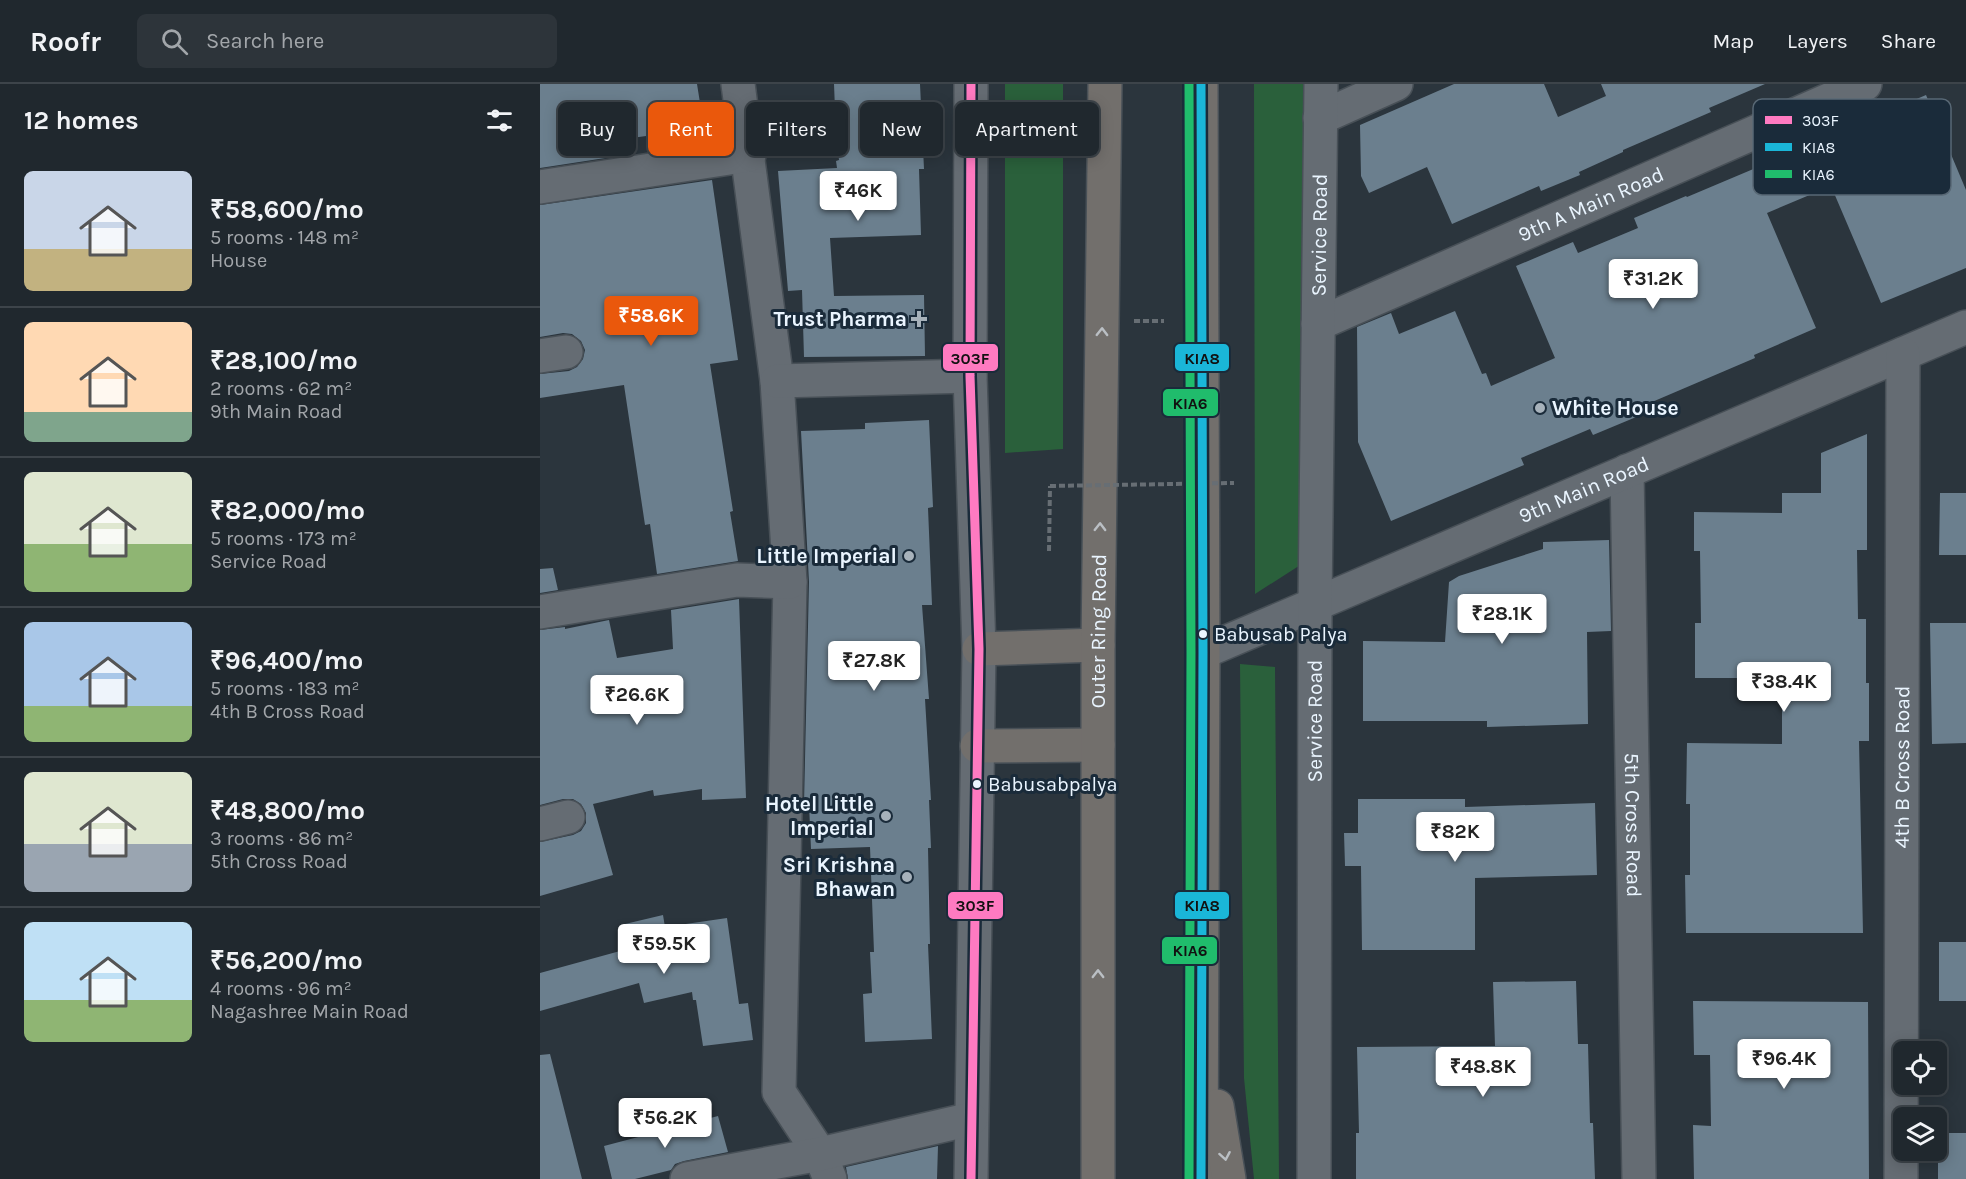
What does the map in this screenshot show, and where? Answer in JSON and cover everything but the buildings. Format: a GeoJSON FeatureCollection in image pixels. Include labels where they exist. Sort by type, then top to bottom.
{"type":"FeatureCollection","features":[{"type":"Feature","properties":{"kind":"highway","name":"Outer Ring Road"},"geometry":{"type":"LineString","coordinates":[[1098,1179],[1098,645],[1106,84]]}},
{"type":"Feature","properties":{"kind":"highway"},"geometry":{"type":"LineString","coordinates":[[1201,84],[1203,652],[1201,1179]]}},
{"type":"Feature","properties":{"kind":"highway"},"geometry":{"type":"LineString","coordinates":[[979,649],[1098,645]]}},
{"type":"Feature","properties":{"kind":"highway"},"geometry":{"type":"LineString","coordinates":[[977,746],[1098,745]]}},
{"type":"Feature","properties":{"kind":"highway"},"geometry":{"type":"LineString","coordinates":[[1079,1179],[1098,1006]]}},
{"type":"Feature","properties":{"kind":"highway"},"geometry":{"type":"LineString","coordinates":[[1201,1015],[1229,1179]]}},
{"type":"Feature","properties":{"kind":"street"},"geometry":{"type":"LineString","coordinates":[[738,84],[746,136]]}},
{"type":"Feature","properties":{"kind":"street"},"geometry":{"type":"LineString","coordinates":[[971,84],[970,376],[979,649],[971,1179]]}},
{"type":"Feature","properties":{"kind":"street","name":"Service Road"},"geometry":{"type":"LineString","coordinates":[[1314,1179],[1315,604],[1321,84]]}},
{"type":"Feature","properties":{"kind":"street"},"geometry":{"type":"LineString","coordinates":[[1320,118],[1396,84]]}},
{"type":"Feature","properties":{"kind":"street","name":"9th A Main Road"},"geometry":{"type":"LineString","coordinates":[[1831,99],[1865,84]]}},
{"type":"Feature","properties":{"kind":"street","name":"9th A Main Road"},"geometry":{"type":"LineString","coordinates":[[1318,324],[1753,133]]}},
{"type":"Feature","properties":{"kind":"street"},"geometry":{"type":"LineString","coordinates":[[540,187],[746,155]]}},
{"type":"Feature","properties":{"kind":"street"},"geometry":{"type":"LineString","coordinates":[[749,156],[777,381],[790,582],[779,1092],[825,1166]]}},
{"type":"Feature","properties":{"kind":"street","name":"9th Main Road"},"geometry":{"type":"LineString","coordinates":[[1203,652],[1966,327]]}},
{"type":"Feature","properties":{"kind":"street","name":"4th B Cross Road"},"geometry":{"type":"LineString","coordinates":[[1901,1179],[1903,354]]}},
{"type":"Feature","properties":{"kind":"street"},"geometry":{"type":"LineString","coordinates":[[777,381],[970,376]]}},
{"type":"Feature","properties":{"kind":"street","name":"5th Cross Road"},"geometry":{"type":"LineString","coordinates":[[1627,471],[1639,1179]]}},
{"type":"Feature","properties":{"kind":"street"},"geometry":{"type":"LineString","coordinates":[[540,612],[737,580],[790,582]]}},
{"type":"Feature","properties":{"kind":"street"},"geometry":{"type":"LineString","coordinates":[[687,1179],[825,1166],[971,1119]]}},
{"type":"Feature","properties":{"kind":"path"},"geometry":{"type":"LineString","coordinates":[[1133,321],[1164,321]]}},
{"type":"Feature","properties":{"kind":"path"},"geometry":{"type":"LineString","coordinates":[[1049,551],[1050,486],[1234,483]]}},
{"type":"Feature","properties":{"kind":"green space"},"geometry":{"type":"Polygon","coordinates":[[[1005,84],[1063,84],[1063,102],[1005,102],[1005,84]]]}},
{"type":"Feature","properties":{"kind":"green space"},"geometry":{"type":"Polygon","coordinates":[[[1254,84],[1307,84],[1305,562],[1255,594],[1254,84]]]}},
{"type":"Feature","properties":{"kind":"green space"},"geometry":{"type":"Polygon","coordinates":[[[1005,156],[1063,156],[1063,449],[1005,453],[1005,156]]]}},
{"type":"Feature","properties":{"kind":"green space"},"geometry":{"type":"Polygon","coordinates":[[[1240,664],[1275,667],[1279,1179],[1254,1179],[1244,1078],[1240,664]]]}},
{"type":"Feature","properties":{"kind":"transit line","name":"303F"},"geometry":{"type":"LineString","coordinates":[[971,84],[970,376],[979,649],[971,1179]]}},
{"type":"Feature","properties":{"kind":"transit line","name":"KIA6"},"geometry":{"type":"LineString","coordinates":[[1189,84],[1191,652],[1189,1179]]}},
{"type":"Feature","properties":{"kind":"transit line","name":"KIA8"},"geometry":{"type":"LineString","coordinates":[[1201,84],[1203,652],[1201,1179]]}},
{"type":"Feature","properties":{"kind":"place","name":"Trust Pharma"},"geometry":{"type":"Point","coordinates":[919,319]}},
{"type":"Feature","properties":{"kind":"place","name":"White House"},"geometry":{"type":"Point","coordinates":[1540,408]}},
{"type":"Feature","properties":{"kind":"place","name":"Little Imperial"},"geometry":{"type":"Point","coordinates":[909,556]}},
{"type":"Feature","properties":{"kind":"place","name":"Babusab Palya"},"geometry":{"type":"Point","coordinates":[1203,634]}},
{"type":"Feature","properties":{"kind":"place","name":"Babusabpalya"},"geometry":{"type":"Point","coordinates":[977,784]}},
{"type":"Feature","properties":{"kind":"place","name":"Hotel Little Imperial"},"geometry":{"type":"Point","coordinates":[886,816]}},
{"type":"Feature","properties":{"kind":"place","name":"Sri Krishna Bhawan"},"geometry":{"type":"Point","coordinates":[907,877]}}]}
